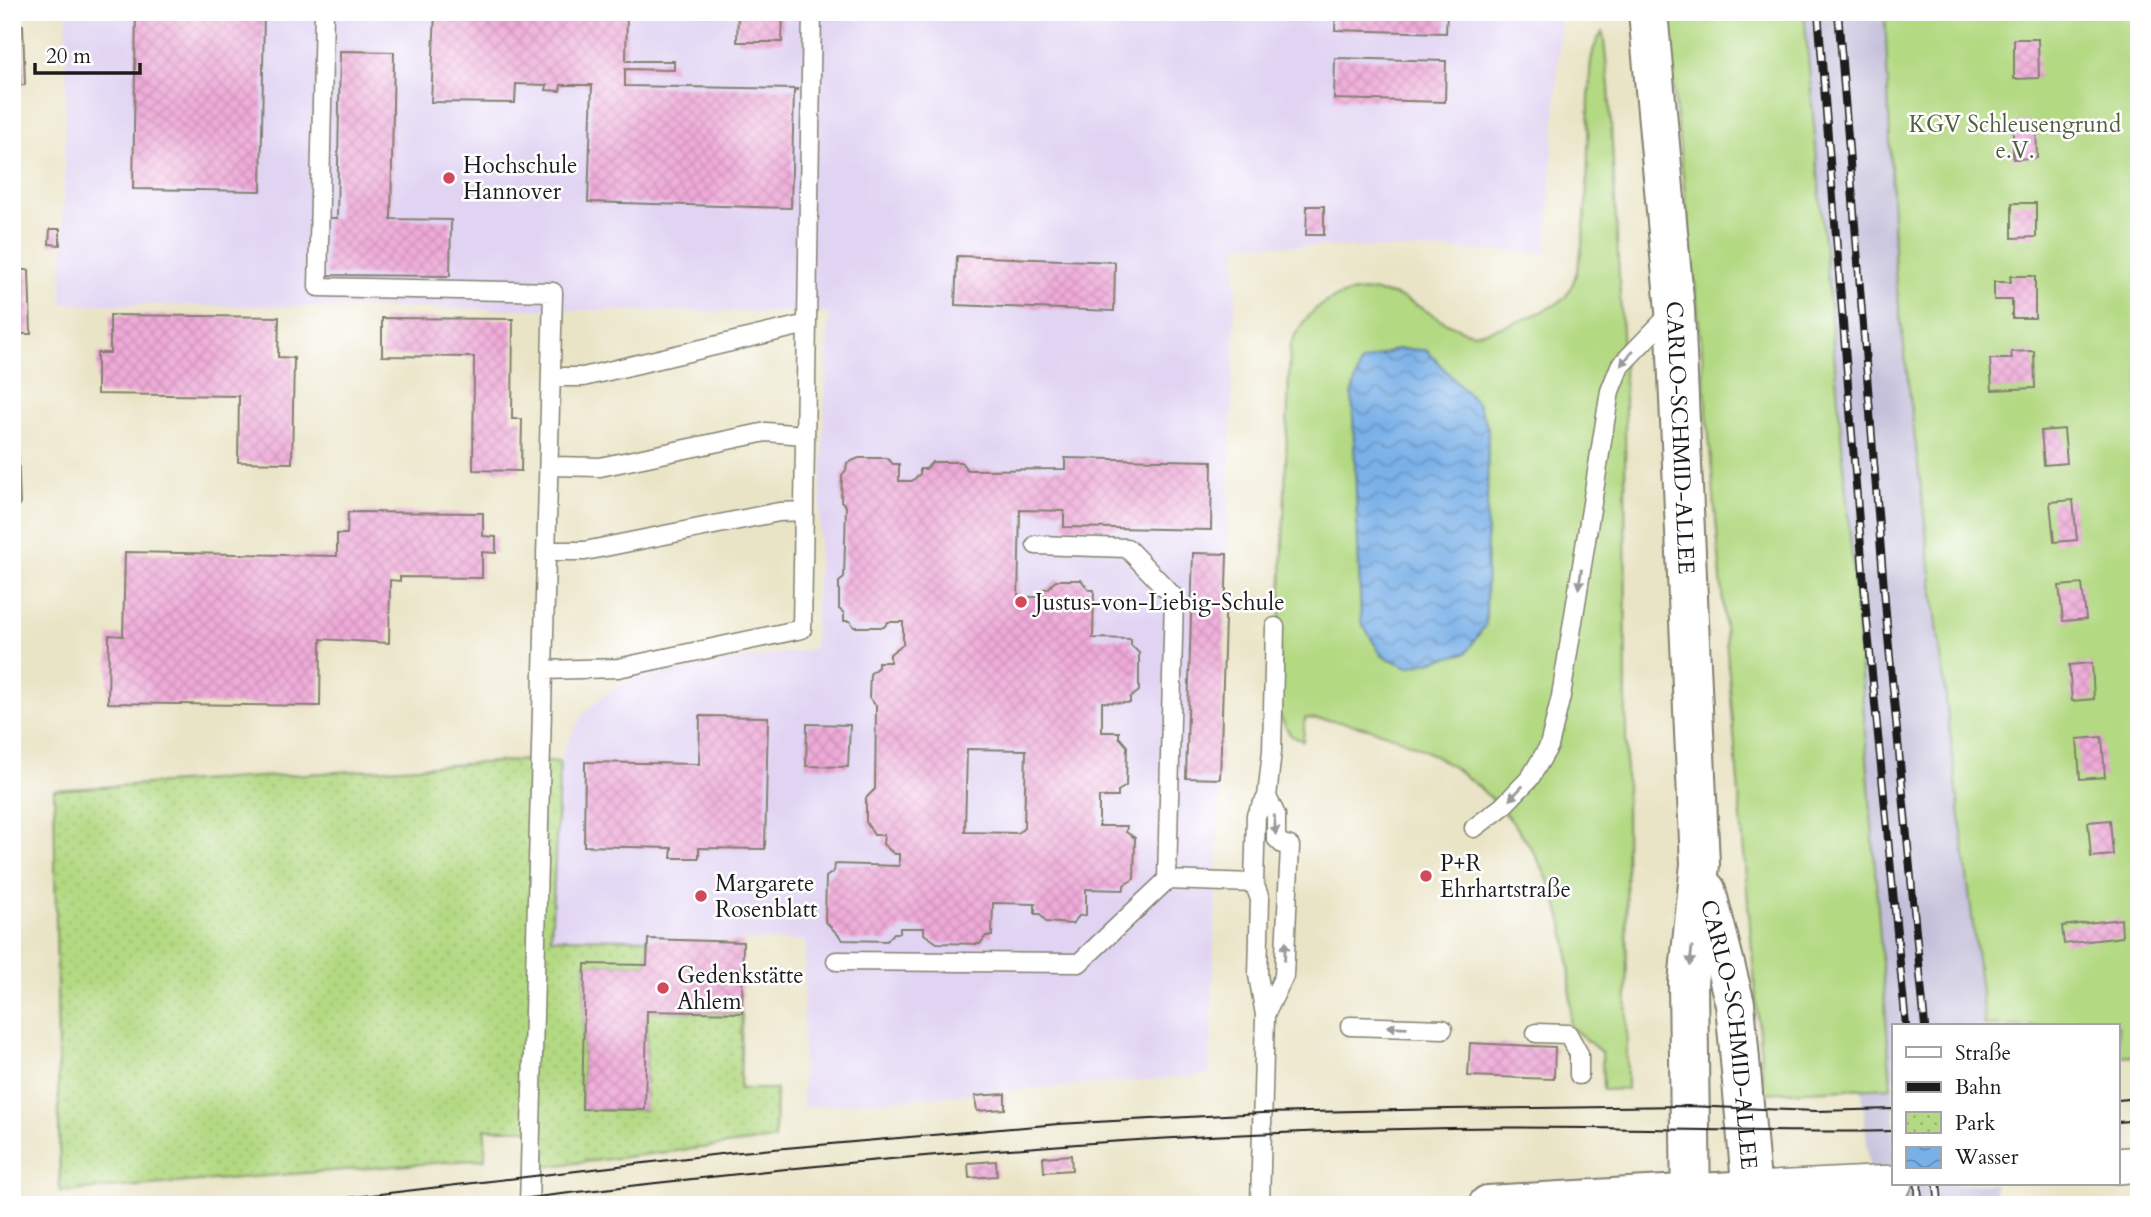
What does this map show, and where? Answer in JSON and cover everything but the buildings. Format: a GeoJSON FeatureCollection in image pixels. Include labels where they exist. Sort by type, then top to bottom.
{"type":"FeatureCollection","features":[{"type":"Feature","properties":{"kind":"main road","name":"CARLO-SCHMID-ALLEE"},"geometry":{"type":"LineString","coordinates":[[1648,12],[1675,310],[1700,864],[1688,983],[1691,1199]]}},
{"type":"Feature","properties":{"kind":"main road","name":"CARLO-SCHMID-ALLEE"},"geometry":{"type":"LineString","coordinates":[[1700,864],[1735,1004],[1753,1198]]}},
{"type":"Feature","properties":{"kind":"main road"},"geometry":{"type":"LineString","coordinates":[[1488,1205],[1753,1198]]}},
{"type":"Feature","properties":{"kind":"street"},"geometry":{"type":"LineString","coordinates":[[2120,1166],[2139,1164]]}},
{"type":"Feature","properties":{"kind":"street"},"geometry":{"type":"LineString","coordinates":[[1753,1198],[1892,1184]]}},
{"type":"Feature","properties":{"kind":"lane"},"geometry":{"type":"LineString","coordinates":[[324,12],[318,287],[553,292],[529,1205]]}},
{"type":"Feature","properties":{"kind":"lane"},"geometry":{"type":"LineString","coordinates":[[543,670],[618,668],[802,629],[812,12]]}},
{"type":"Feature","properties":{"kind":"lane"},"geometry":{"type":"LineString","coordinates":[[1474,828],[1502,807],[1530,778],[1549,746],[1561,696],[1610,391],[1620,366],[1675,310]]}},
{"type":"Feature","properties":{"kind":"lane"},"geometry":{"type":"LineString","coordinates":[[551,377],[583,377],[807,324]]}},
{"type":"Feature","properties":{"kind":"lane"},"geometry":{"type":"LineString","coordinates":[[549,466],[600,467],[766,432],[805,436]]}},
{"type":"Feature","properties":{"kind":"lane"},"geometry":{"type":"LineString","coordinates":[[546,551],[585,551],[779,512],[804,511]]}},
{"type":"Feature","properties":{"kind":"lane"},"geometry":{"type":"LineString","coordinates":[[836,961],[1079,963],[1167,880],[1174,597],[1126,548],[1036,545]]}},
{"type":"Feature","properties":{"kind":"lane"},"geometry":{"type":"LineString","coordinates":[[1260,1205],[1265,1015],[1258,975],[1260,899],[1254,883],[1256,815],[1267,797],[1272,751],[1275,627]]}},
{"type":"Feature","properties":{"kind":"lane"},"geometry":{"type":"LineString","coordinates":[[1265,1015],[1284,976],[1290,846],[1276,838],[1276,815],[1267,797]]}},
{"type":"Feature","properties":{"kind":"lane"},"geometry":{"type":"LineString","coordinates":[[1167,880],[1254,883]]}},
{"type":"Feature","properties":{"kind":"lane"},"geometry":{"type":"LineString","coordinates":[[1350,1026],[1443,1029]]}},
{"type":"Feature","properties":{"kind":"lane"},"geometry":{"type":"LineString","coordinates":[[1536,1033],[1568,1034],[1579,1054],[1579,1075]]}},
{"type":"Feature","properties":{"kind":"shaded area"},"geometry":{"type":"Polygon","coordinates":[[[67,12],[1561,12],[1547,253],[1237,244],[1210,1075],[802,1107],[805,941],[551,938],[560,762],[570,736],[584,714],[601,697],[638,675],[814,649],[829,313],[62,304],[67,12]]]}},
{"type":"Feature","properties":{"kind":"shaded area"},"geometry":{"type":"Polygon","coordinates":[[[1777,12],[1885,12],[1895,272],[1985,1024],[1892,1024],[1892,1186],[1995,1186],[1996,1205],[1873,1205],[1862,1092],[1819,403],[1777,12]]]}},
{"type":"Feature","properties":{"kind":"green space"},"geometry":{"type":"Polygon","coordinates":[[[1665,12],[1804,12],[1855,593],[1891,1087],[1764,1093],[1701,341],[1665,12]]]}},
{"type":"Feature","properties":{"kind":"green space","name":"KGV Schleusengrund e.V."},"geometry":{"type":"Polygon","coordinates":[[[1885,12],[2139,12],[2139,1055],[2120,1056],[2120,1024],[1985,1024],[1895,272],[1885,12]]]}},
{"type":"Feature","properties":{"kind":"green space"},"geometry":{"type":"Polygon","coordinates":[[[1603,32],[1609,86],[1625,390],[1627,1089],[1603,1090],[1602,1053],[1570,1026],[1568,953],[1559,910],[1543,870],[1521,833],[1494,801],[1462,774],[1427,752],[1388,735],[1348,723],[1305,718],[1303,741],[1291,736],[1277,711],[1290,347],[1298,329],[1324,304],[1339,296],[1356,292],[1393,295],[1453,326],[1476,333],[1516,322],[1562,300],[1572,286],[1579,264],[1586,205],[1591,63],[1595,46],[1603,32]]]}},
{"type":"Feature","properties":{"kind":"green space"},"geometry":{"type":"Polygon","coordinates":[[[528,760],[560,762],[551,938],[648,939],[647,965],[585,964],[582,1109],[645,1110],[647,1011],[742,1013],[740,1089],[776,1089],[775,1139],[541,1167],[542,1129],[485,1129],[485,1159],[60,1192],[54,790],[528,760]]]}},
{"type":"Feature","properties":{"kind":"water"},"geometry":{"type":"Polygon","coordinates":[[[1398,349],[1426,350],[1478,404],[1488,428],[1486,624],[1466,653],[1408,667],[1382,656],[1361,622],[1352,393],[1361,362],[1398,349]]]}},
{"type":"Feature","properties":{"kind":"tram line"},"geometry":{"type":"LineString","coordinates":[[2120,1100],[2139,1098]]}},
{"type":"Feature","properties":{"kind":"tram line"},"geometry":{"type":"LineString","coordinates":[[287,1205],[729,1153],[1058,1124],[1262,1113],[1448,1109],[1688,1106],[1817,1111],[1892,1109]]}},
{"type":"Feature","properties":{"kind":"tram line"},"geometry":{"type":"LineString","coordinates":[[2120,1122],[2139,1120]]}},
{"type":"Feature","properties":{"kind":"tram line"},"geometry":{"type":"LineString","coordinates":[[472,1205],[838,1164],[1205,1136],[1506,1127],[1892,1131]]}},
{"type":"Feature","properties":{"kind":"railway"},"geometry":{"type":"LineString","coordinates":[[1818,12],[1867,621],[1906,1024]]}},
{"type":"Feature","properties":{"kind":"railway"},"geometry":{"type":"LineString","coordinates":[[1838,12],[1887,626],[1925,1024]]}},
{"type":"Feature","properties":{"kind":"railway"},"geometry":{"type":"LineString","coordinates":[[1918,1186],[1919,1205]]}},
{"type":"Feature","properties":{"kind":"railway"},"geometry":{"type":"LineString","coordinates":[[1937,1186],[1939,1205]]}},
{"type":"Feature","properties":{"kind":"place","name":"Hochschule Hannover"},"geometry":{"type":"Point","coordinates":[449,178]}},
{"type":"Feature","properties":{"kind":"place","name":"Justus-von-Liebig-Schule"},"geometry":{"type":"Point","coordinates":[1021,602]}},
{"type":"Feature","properties":{"kind":"place","name":"P+R Ehrhartstraße"},"geometry":{"type":"Point","coordinates":[1426,876]}},
{"type":"Feature","properties":{"kind":"place","name":"Margarete Rosenblatt"},"geometry":{"type":"Point","coordinates":[701,896]}},
{"type":"Feature","properties":{"kind":"place","name":"Gedenkstätte Ahlem"},"geometry":{"type":"Point","coordinates":[663,988]}}]}
